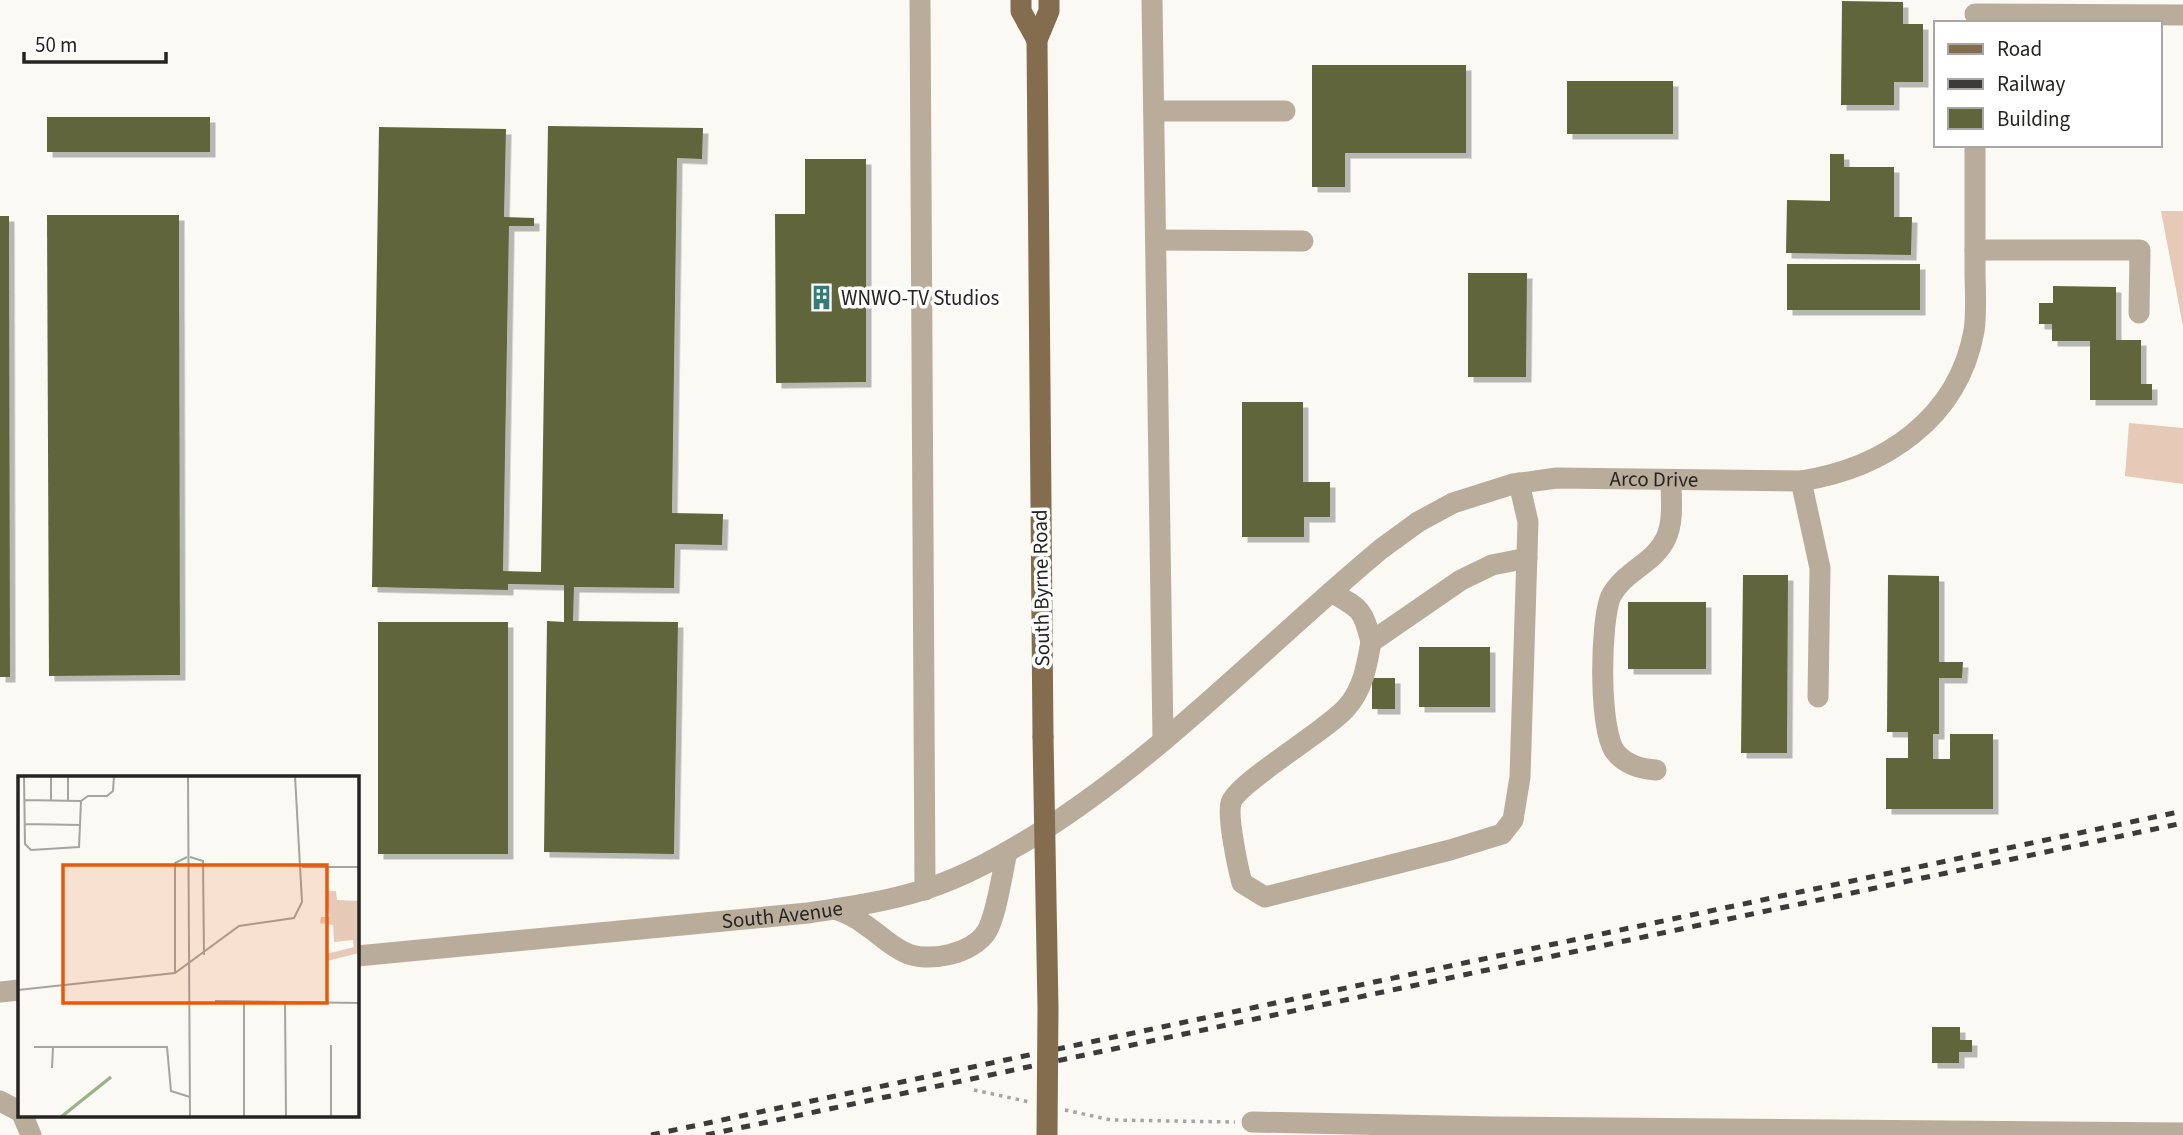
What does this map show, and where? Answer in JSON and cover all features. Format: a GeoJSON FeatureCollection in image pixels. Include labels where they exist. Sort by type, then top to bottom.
{"type":"FeatureCollection","features":[{"type":"Feature","properties":{"kind":"main road","name":"South Byrne Road"},"geometry":{"type":"LineString","coordinates":[[1021,0],[1021,11],[1037,40]]}},
{"type":"Feature","properties":{"kind":"main road","name":"South Byrne Road"},"geometry":{"type":"LineString","coordinates":[[1047,1135],[1048,1008],[1037,40],[1049,11],[1049,0]]}},
{"type":"Feature","properties":{"kind":"street"},"geometry":{"type":"LineString","coordinates":[[920,0],[925,890]]}},
{"type":"Feature","properties":{"kind":"street"},"geometry":{"type":"LineString","coordinates":[[1152,0],[1163,740]]}},
{"type":"Feature","properties":{"kind":"street"},"geometry":{"type":"LineString","coordinates":[[1975,12],[2183,15]]}},
{"type":"Feature","properties":{"kind":"street"},"geometry":{"type":"LineString","coordinates":[[1154,111],[1285,111]]}},
{"type":"Feature","properties":{"kind":"street","name":"Arco Drive"},"geometry":{"type":"LineString","coordinates":[[1163,740],[1381,550],[1418,523],[1453,503],[1519,483],[1557,478],[1801,481],[1828,476],[1881,457],[1917,432],[1940,406],[1963,365],[1974,331],[1975,147]]}},
{"type":"Feature","properties":{"kind":"street"},"geometry":{"type":"LineString","coordinates":[[1156,240],[1303,241]]}},
{"type":"Feature","properties":{"kind":"street"},"geometry":{"type":"LineString","coordinates":[[1975,250],[2140,250],[2140,313]]}},
{"type":"Feature","properties":{"kind":"street"},"geometry":{"type":"LineString","coordinates":[[1656,770],[1642,769],[1615,754],[1608,740],[1602,665],[1607,608],[1617,587],[1661,548],[1668,535],[1671,480]]}},
{"type":"Feature","properties":{"kind":"street"},"geometry":{"type":"LineString","coordinates":[[1801,481],[1820,568],[1818,697]]}},
{"type":"Feature","properties":{"kind":"street"},"geometry":{"type":"LineString","coordinates":[[1331,592],[1358,607],[1365,618],[1371,642],[1364,678],[1348,707],[1241,788],[1230,803],[1235,856],[1242,883],[1265,897],[1450,850],[1502,834],[1513,820],[1520,777],[1528,523],[1519,483]]}},
{"type":"Feature","properties":{"kind":"street"},"geometry":{"type":"LineString","coordinates":[[1371,642],[1461,580],[1492,565],[1527,558]]}},
{"type":"Feature","properties":{"kind":"street","name":"South Avenue"},"geometry":{"type":"LineString","coordinates":[[359,956],[835,909],[925,890],[982,866],[1078,808],[1163,740]]}},
{"type":"Feature","properties":{"kind":"street"},"geometry":{"type":"LineString","coordinates":[[835,909],[855,917],[887,943],[906,954],[931,958],[948,956],[986,933],[992,920],[1007,852]]}},
{"type":"Feature","properties":{"kind":"street"},"geometry":{"type":"LineString","coordinates":[[0,992],[18,990]]}},
{"type":"Feature","properties":{"kind":"street"},"geometry":{"type":"LineString","coordinates":[[0,1101],[18,1110]]}},
{"type":"Feature","properties":{"kind":"street"},"geometry":{"type":"LineString","coordinates":[[24,1118],[32,1135]]}},
{"type":"Feature","properties":{"kind":"street"},"geometry":{"type":"LineString","coordinates":[[1252,1122],[1494,1131],[2183,1133]]}},
{"type":"Feature","properties":{"kind":"path"},"geometry":{"type":"LineString","coordinates":[[974,1090],[1037,1103]]}},
{"type":"Feature","properties":{"kind":"path"},"geometry":{"type":"LineString","coordinates":[[1061,1109],[1111,1120],[1252,1122]]}},
{"type":"Feature","properties":{"kind":"shaded area"},"geometry":{"type":"Polygon","coordinates":[[[2161,211],[2183,211],[2183,326],[2161,211]]]}},
{"type":"Feature","properties":{"kind":"shaded area"},"geometry":{"type":"Polygon","coordinates":[[[2129,423],[2183,428],[2183,484],[2125,476],[2129,423]]]}},
{"type":"Feature","properties":{"kind":"building"},"geometry":{"type":"Polygon","coordinates":[[[1842,1],[1903,2],[1903,24],[1923,24],[1923,82],[1894,82],[1894,105],[1841,105],[1842,1]]]}},
{"type":"Feature","properties":{"kind":"building"},"geometry":{"type":"Polygon","coordinates":[[[1312,65],[1466,65],[1466,153],[1345,153],[1345,187],[1312,187],[1312,65]]]}},
{"type":"Feature","properties":{"kind":"building"},"geometry":{"type":"Polygon","coordinates":[[[1567,81],[1673,81],[1673,134],[1567,134],[1567,81]]]}},
{"type":"Feature","properties":{"kind":"building"},"geometry":{"type":"Polygon","coordinates":[[[47,117],[210,117],[210,152],[47,152],[47,117]]]}},
{"type":"Feature","properties":{"kind":"building"},"geometry":{"type":"Polygon","coordinates":[[[548,126],[703,128],[702,159],[677,158],[672,513],[723,514],[722,545],[675,544],[674,588],[574,587],[573,621],[678,622],[674,854],[544,852],[547,621],[564,622],[564,585],[508,584],[508,590],[372,587],[379,127],[506,129],[504,217],[534,218],[534,226],[509,226],[503,571],[541,572],[548,126]]]}},
{"type":"Feature","properties":{"kind":"building"},"geometry":{"type":"Polygon","coordinates":[[[1830,154],[1844,154],[1844,167],[1894,167],[1894,217],[1912,217],[1911,255],[1786,253],[1787,200],[1830,201],[1830,154]]]}},
{"type":"Feature","properties":{"kind":"building","name":"WNWO-TV Studios"},"geometry":{"type":"Polygon","coordinates":[[[805,159],[866,159],[866,382],[776,383],[775,214],[805,214],[805,159]]]}},
{"type":"Feature","properties":{"kind":"building"},"geometry":{"type":"Polygon","coordinates":[[[47,215],[179,215],[180,675],[49,676],[47,215]]]}},
{"type":"Feature","properties":{"kind":"building"},"geometry":{"type":"Polygon","coordinates":[[[0,216],[9,216],[10,677],[0,677],[0,216]]]}},
{"type":"Feature","properties":{"kind":"building"},"geometry":{"type":"Polygon","coordinates":[[[1787,264],[1920,264],[1920,310],[1787,310],[1787,264]]]}},
{"type":"Feature","properties":{"kind":"building"},"geometry":{"type":"Polygon","coordinates":[[[1468,273],[1527,273],[1526,377],[1468,377],[1468,273]]]}},
{"type":"Feature","properties":{"kind":"building"},"geometry":{"type":"Polygon","coordinates":[[[2053,286],[2116,287],[2116,340],[2141,340],[2141,384],[2152,384],[2152,400],[2090,400],[2090,341],[2052,341],[2052,324],[2039,324],[2039,303],[2053,303],[2053,286]]]}},
{"type":"Feature","properties":{"kind":"building"},"geometry":{"type":"Polygon","coordinates":[[[1242,402],[1303,402],[1303,482],[1330,482],[1330,517],[1304,517],[1304,537],[1242,537],[1242,402]]]}},
{"type":"Feature","properties":{"kind":"building"},"geometry":{"type":"Polygon","coordinates":[[[1743,575],[1788,575],[1787,753],[1741,753],[1743,575]]]}},
{"type":"Feature","properties":{"kind":"building"},"geometry":{"type":"Polygon","coordinates":[[[1888,575],[1939,576],[1939,662],[1963,662],[1962,678],[1939,678],[1939,734],[1933,734],[1933,759],[1950,759],[1950,734],[1993,734],[1993,809],[1886,809],[1886,758],[1908,758],[1908,732],[1887,732],[1888,575]]]}},
{"type":"Feature","properties":{"kind":"building"},"geometry":{"type":"Polygon","coordinates":[[[1628,602],[1706,602],[1706,669],[1628,669],[1628,602]]]}},
{"type":"Feature","properties":{"kind":"building"},"geometry":{"type":"Polygon","coordinates":[[[378,622],[508,622],[508,854],[378,854],[378,622]]]}},
{"type":"Feature","properties":{"kind":"building"},"geometry":{"type":"Polygon","coordinates":[[[1419,647],[1490,647],[1490,707],[1419,707],[1419,647]]]}},
{"type":"Feature","properties":{"kind":"building"},"geometry":{"type":"Polygon","coordinates":[[[1372,678],[1395,678],[1395,709],[1372,709],[1372,678]]]}},
{"type":"Feature","properties":{"kind":"building"},"geometry":{"type":"Polygon","coordinates":[[[1932,1027],[1960,1027],[1960,1040],[1972,1040],[1972,1052],[1959,1052],[1959,1063],[1932,1063],[1932,1027]]]}},
{"type":"Feature","properties":{"kind":"railway"},"geometry":{"type":"LineString","coordinates":[[651,1135],[2183,811]]}},
{"type":"Feature","properties":{"kind":"railway"},"geometry":{"type":"LineString","coordinates":[[706,1135],[2183,823]]}},
{"type":"Feature","properties":{"kind":"place","name":"WNWO-TV Studios"},"geometry":{"type":"Point","coordinates":[821,298]}}]}
